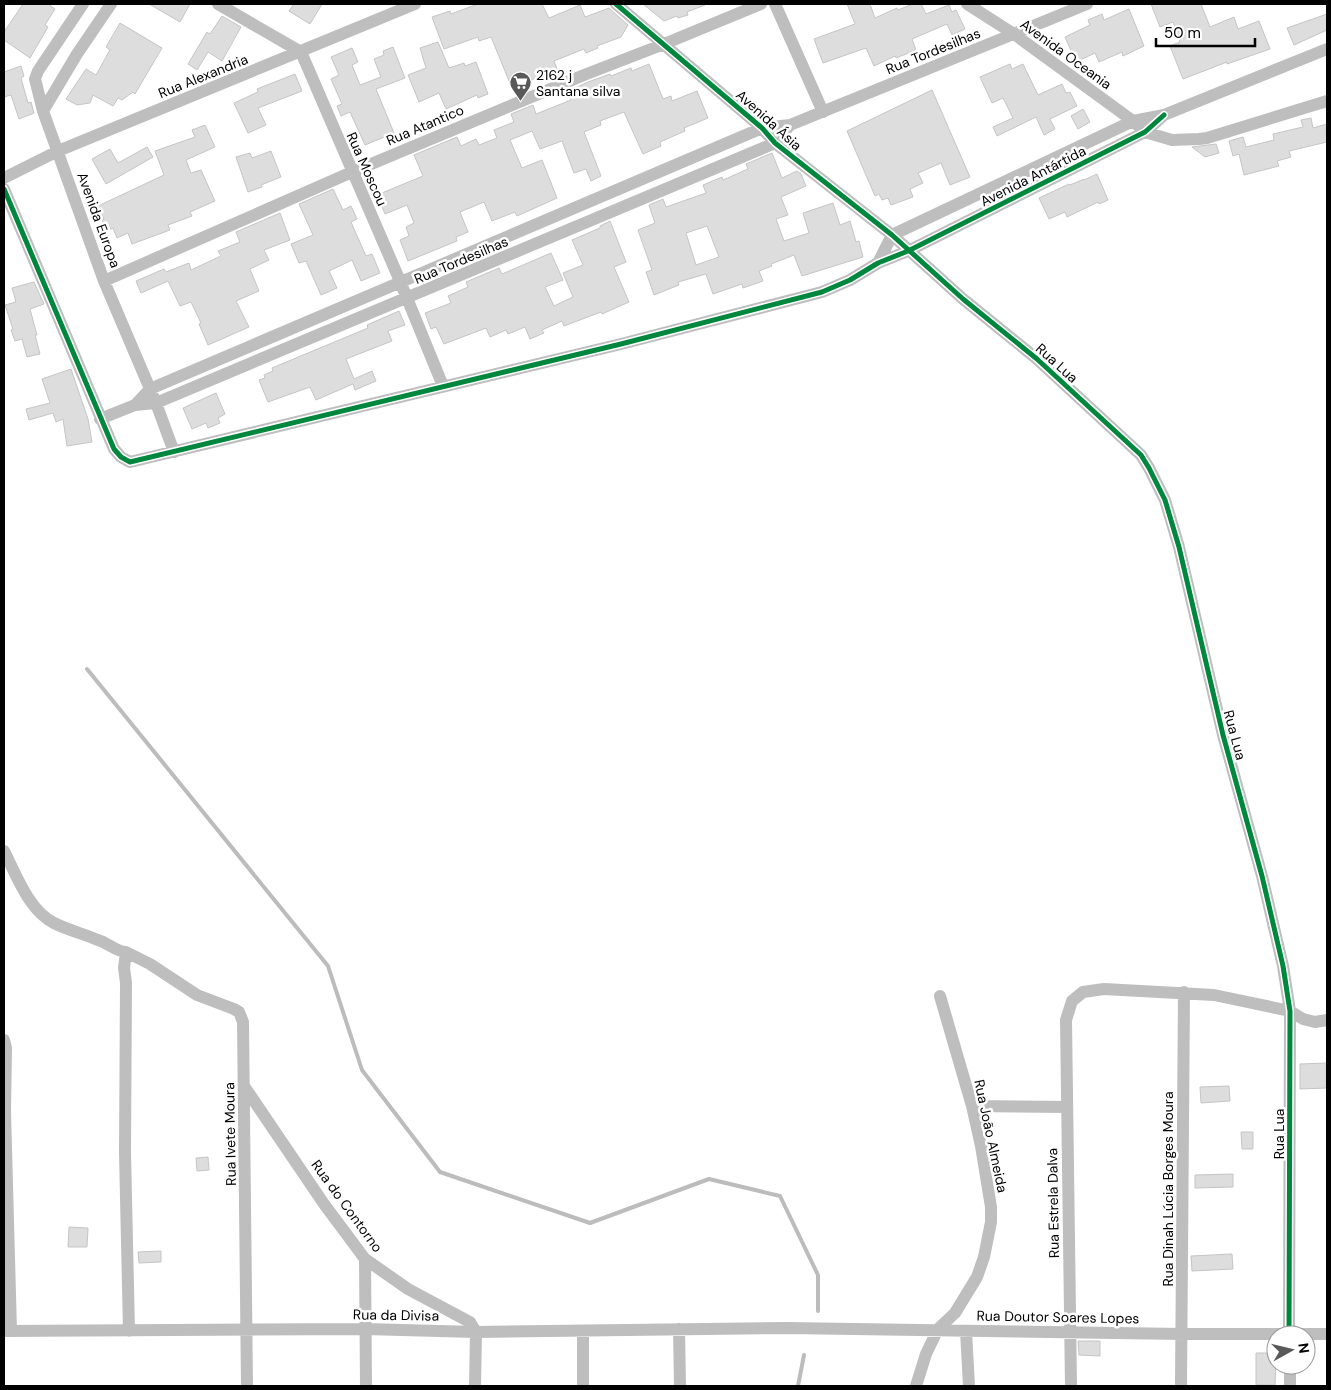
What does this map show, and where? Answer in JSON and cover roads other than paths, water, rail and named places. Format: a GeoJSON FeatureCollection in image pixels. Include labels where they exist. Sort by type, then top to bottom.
{"type":"FeatureCollection","features":[{"type":"Feature","properties":{"kind":"street","name":"Avenida Europa"},"geometry":{"type":"LineString","coordinates":[[83,4],[36,76],[43,111],[104,281],[156,403],[174,452]]}},
{"type":"Feature","properties":{"kind":"street"},"geometry":{"type":"LineString","coordinates":[[43,111],[77,54],[111,4]]}},
{"type":"Feature","properties":{"kind":"street"},"geometry":{"type":"LineString","coordinates":[[218,4],[301,52]]}},
{"type":"Feature","properties":{"kind":"street","name":"Rua Alexandria"},"geometry":{"type":"LineString","coordinates":[[4,178],[58,151],[415,4]]}},
{"type":"Feature","properties":{"kind":"street","name":"Avenida Ásia"},"geometry":{"type":"LineString","coordinates":[[616,4],[762,128],[775,143],[892,235],[908,251]]}},
{"type":"Feature","properties":{"kind":"street","name":"Rua Atantico"},"geometry":{"type":"LineString","coordinates":[[104,281],[352,172],[584,74],[664,44],[761,4]]}},
{"type":"Feature","properties":{"kind":"street"},"geometry":{"type":"LineString","coordinates":[[775,4],[823,112]]}},
{"type":"Feature","properties":{"kind":"street","name":"Avenida Oceania"},"geometry":{"type":"LineString","coordinates":[[968,4],[1014,34],[1133,121],[1145,132]]}},
{"type":"Feature","properties":{"kind":"street","name":"Rua Tordesilhas"},"geometry":{"type":"LineString","coordinates":[[135,405],[150,389],[762,128],[790,125],[1087,4]]}},
{"type":"Feature","properties":{"kind":"street","name":"Avenida Antártida"},"geometry":{"type":"LineString","coordinates":[[892,235],[1133,121],[1164,116],[1327,49]]}},
{"type":"Feature","properties":{"kind":"street","name":"Rua Moscou"},"geometry":{"type":"LineString","coordinates":[[301,52],[400,281],[443,386]]}},
{"type":"Feature","properties":{"kind":"street"},"geometry":{"type":"LineString","coordinates":[[1145,132],[1172,140],[1207,138],[1327,100]]}},
{"type":"Feature","properties":{"kind":"street","name":"Avenida Antártida"},"geometry":{"type":"LineString","coordinates":[[100,419],[114,449],[130,462],[138,461],[621,344],[822,292],[850,280],[878,263],[908,251],[1145,132],[1164,116]]}},
{"type":"Feature","properties":{"kind":"street","name":"Rua Tordesilhas"},"geometry":{"type":"LineString","coordinates":[[100,419],[135,405],[156,403],[775,143],[790,125]]}},
{"type":"Feature","properties":{"kind":"street"},"geometry":{"type":"LineString","coordinates":[[4,189],[100,419]]}},
{"type":"Feature","properties":{"kind":"street"},"geometry":{"type":"LineString","coordinates":[[878,263],[892,235]]}},
{"type":"Feature","properties":{"kind":"street","name":"Rua Lua"},"geometry":{"type":"LineString","coordinates":[[908,251],[963,299],[1038,359],[1141,455],[1165,500],[1179,547],[1223,736],[1262,876],[1284,966],[1290,1011],[1289,1325]]}},
{"type":"Feature","properties":{"kind":"street"},"geometry":{"type":"LineString","coordinates":[[4,851],[28,897],[37,910],[53,923],[105,942],[119,952],[126,952],[124,968],[126,983],[125,1153],[129,1331]]}},
{"type":"Feature","properties":{"kind":"street","name":"Rua Ivete Moura"},"geometry":{"type":"LineString","coordinates":[[126,952],[150,964],[198,995],[234,1008],[239,1012],[243,1022],[248,1330],[247,1386]]}},
{"type":"Feature","properties":{"kind":"street","name":"Rua Estrela Dalva"},"geometry":{"type":"LineString","coordinates":[[1071,1386],[1066,1020],[1072,1000],[1083,992],[1104,989],[1184,992]]}},
{"type":"Feature","properties":{"kind":"street"},"geometry":{"type":"LineString","coordinates":[[1184,992],[1214,994],[1290,1011],[1303,1019],[1315,1022],[1327,1020]]}},
{"type":"Feature","properties":{"kind":"street","name":"Rua Dinah Lúcia Borges Moura"},"geometry":{"type":"LineString","coordinates":[[1182,1386],[1184,992]]}},
{"type":"Feature","properties":{"kind":"street","name":"Rua João Almeida"},"geometry":{"type":"LineString","coordinates":[[916,1386],[926,1354],[938,1329],[955,1313],[977,1277],[989,1236],[991,1207],[972,1106],[940,996]]}},
{"type":"Feature","properties":{"kind":"street"},"geometry":{"type":"LineString","coordinates":[[4,1040],[6,1048],[4,1111],[7,1331]]}},
{"type":"Feature","properties":{"kind":"street","name":"Rua do Contorno"},"geometry":{"type":"LineString","coordinates":[[244,1086],[324,1204],[365,1259],[408,1289],[470,1322],[476,1332]]}},
{"type":"Feature","properties":{"kind":"street"},"geometry":{"type":"LineString","coordinates":[[972,1106],[1067,1107]]}},
{"type":"Feature","properties":{"kind":"street"},"geometry":{"type":"LineString","coordinates":[[365,1259],[366,1386]]}},
{"type":"Feature","properties":{"kind":"street","name":"Rua da Divisa"},"geometry":{"type":"LineString","coordinates":[[7,1331],[365,1329],[476,1332],[788,1328]]}},
{"type":"Feature","properties":{"kind":"street","name":"Rua Doutor Soares Lopes"},"geometry":{"type":"LineString","coordinates":[[788,1328],[1266,1334]]}},
{"type":"Feature","properties":{"kind":"street"},"geometry":{"type":"LineString","coordinates":[[583,1330],[583,1386]]}},
{"type":"Feature","properties":{"kind":"street"},"geometry":{"type":"LineString","coordinates":[[680,1330],[680,1386]]}},
{"type":"Feature","properties":{"kind":"street"},"geometry":{"type":"LineString","coordinates":[[966,1331],[969,1386]]}},
{"type":"Feature","properties":{"kind":"street"},"geometry":{"type":"LineString","coordinates":[[475,1386],[476,1332]]}},
{"type":"Feature","properties":{"kind":"waterway"},"geometry":{"type":"LineString","coordinates":[[87,669],[328,966],[362,1070],[440,1172],[590,1223],[709,1179],[780,1196],[818,1275],[818,1311]]}},
{"type":"Feature","properties":{"kind":"waterway"},"geometry":{"type":"LineString","coordinates":[[798,1386],[804,1355]]}},
{"type":"Feature","properties":{"kind":"place","name":"2162 j Santana silva"},"geometry":{"type":"Point","coordinates":[520,102]}}]}
